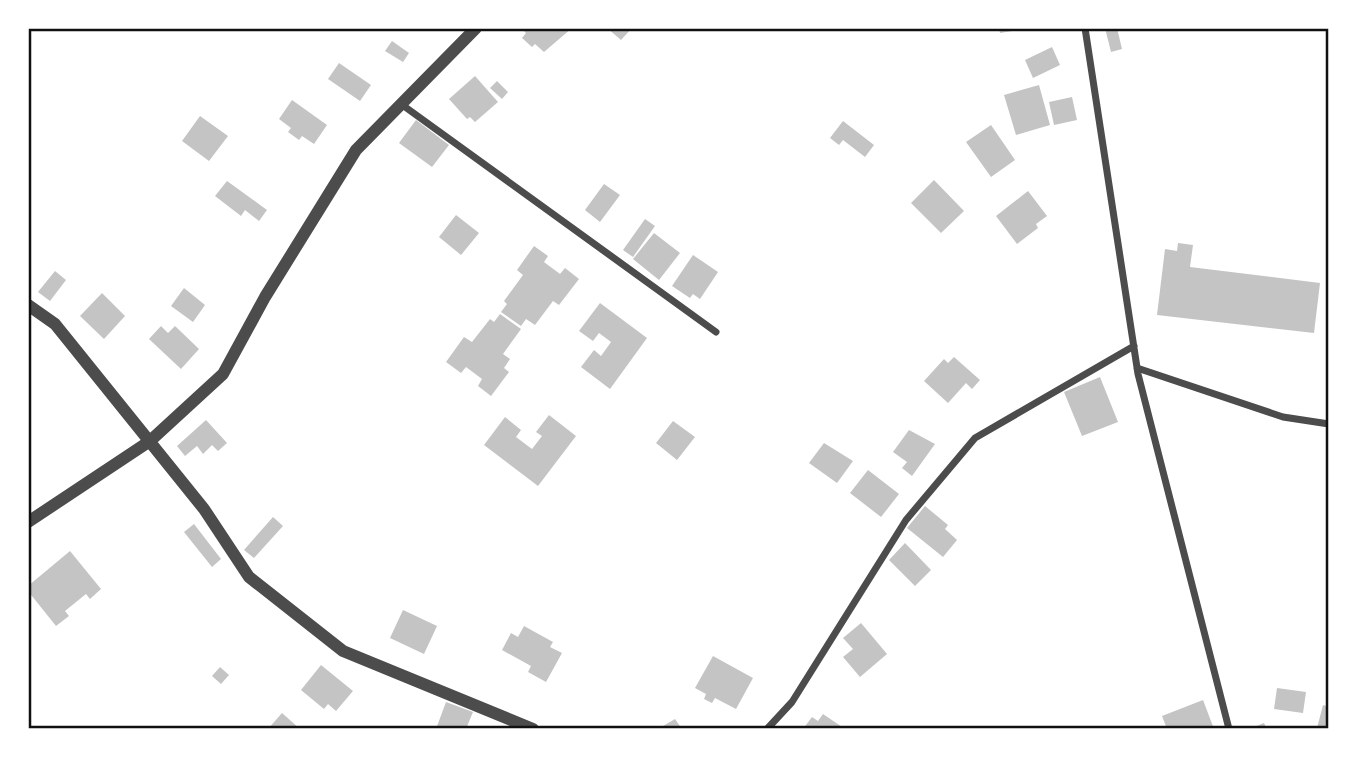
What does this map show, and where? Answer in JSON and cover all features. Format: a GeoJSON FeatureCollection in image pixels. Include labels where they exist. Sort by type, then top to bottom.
{"type":"FeatureCollection","features":[{"type":"Feature","properties":{"kind":"street"},"geometry":{"type":"LineString","coordinates":[[28,522],[150,441],[223,374],[265,297],[356,150],[476,28]]}},
{"type":"Feature","properties":{"kind":"street"},"geometry":{"type":"LineString","coordinates":[[1085,28],[1137,368],[1229,729]]}},
{"type":"Feature","properties":{"kind":"street"},"geometry":{"type":"LineString","coordinates":[[401,104],[716,332]]}},
{"type":"Feature","properties":{"kind":"street"},"geometry":{"type":"LineString","coordinates":[[28,304],[55,324],[150,441],[204,509],[249,577],[344,651],[533,729]]}},
{"type":"Feature","properties":{"kind":"street"},"geometry":{"type":"LineString","coordinates":[[766,729],[792,702],[906,520],[975,438],[1134,346]]}},
{"type":"Feature","properties":{"kind":"street"},"geometry":{"type":"LineString","coordinates":[[1137,368],[1283,417],[1329,424]]}},
{"type":"Feature","properties":{"kind":"building"},"geometry":{"type":"Polygon","coordinates":[[[521,28],[572,28],[544,52],[535,44],[532,47],[522,38],[526,33],[521,28]]]}},
{"type":"Feature","properties":{"kind":"building"},"geometry":{"type":"Polygon","coordinates":[[[607,28],[632,28],[621,40],[607,28]]]}},
{"type":"Feature","properties":{"kind":"building"},"geometry":{"type":"Polygon","coordinates":[[[999,28],[1024,28],[1025,29],[1000,33],[999,28]]]}},
{"type":"Feature","properties":{"kind":"building"},"geometry":{"type":"Polygon","coordinates":[[[1105,28],[1117,28],[1122,49],[1111,52],[1105,28]]]}},
{"type":"Feature","properties":{"kind":"building"},"geometry":{"type":"Polygon","coordinates":[[[392,41],[409,53],[403,62],[385,51],[392,41]]]}},
{"type":"Feature","properties":{"kind":"building"},"geometry":{"type":"Polygon","coordinates":[[[1052,47],[1060,65],[1033,78],[1025,60],[1052,47]]]}},
{"type":"Feature","properties":{"kind":"building"},"geometry":{"type":"Polygon","coordinates":[[[339,63],[371,85],[360,101],[328,79],[339,63]]]}},
{"type":"Feature","properties":{"kind":"building"},"geometry":{"type":"Polygon","coordinates":[[[475,76],[498,102],[475,122],[470,117],[467,119],[449,99],[475,76]]]}},
{"type":"Feature","properties":{"kind":"building"},"geometry":{"type":"Polygon","coordinates":[[[497,81],[508,92],[502,99],[490,88],[497,81]]]}},
{"type":"Feature","properties":{"kind":"building"},"geometry":{"type":"Polygon","coordinates":[[[1039,85],[1050,125],[1016,135],[1004,95],[1039,85]]]}},
{"type":"Feature","properties":{"kind":"building"},"geometry":{"type":"Polygon","coordinates":[[[1072,97],[1077,120],[1054,125],[1049,102],[1072,97]]]}},
{"type":"Feature","properties":{"kind":"building"},"geometry":{"type":"Polygon","coordinates":[[[292,100],[327,125],[314,144],[302,136],[299,140],[288,132],[291,128],[279,119],[292,100]]]}},
{"type":"Feature","properties":{"kind":"building"},"geometry":{"type":"Polygon","coordinates":[[[200,116],[228,136],[209,161],[182,141],[200,116]]]}},
{"type":"Feature","properties":{"kind":"building"},"geometry":{"type":"Polygon","coordinates":[[[416,120],[449,145],[432,167],[399,143],[416,120]]]}},
{"type":"Feature","properties":{"kind":"building"},"geometry":{"type":"Polygon","coordinates":[[[843,121],[874,145],[865,157],[843,140],[839,145],[830,138],[843,121]]]}},
{"type":"Feature","properties":{"kind":"building"},"geometry":{"type":"Polygon","coordinates":[[[991,125],[1015,160],[991,177],[966,142],[991,125]]]}},
{"type":"Feature","properties":{"kind":"building"},"geometry":{"type":"Polygon","coordinates":[[[934,180],[964,211],[941,233],[911,203],[934,180]]]}},
{"type":"Feature","properties":{"kind":"building"},"geometry":{"type":"Polygon","coordinates":[[[227,181],[267,210],[259,221],[245,210],[241,216],[215,196],[227,181]]]}},
{"type":"Feature","properties":{"kind":"building"},"geometry":{"type":"Polygon","coordinates":[[[604,184],[620,195],[600,222],[585,210],[604,184]]]}},
{"type":"Feature","properties":{"kind":"building"},"geometry":{"type":"Polygon","coordinates":[[[1028,191],[1047,216],[1036,224],[1038,228],[1017,244],[996,216],[1028,191]]]}},
{"type":"Feature","properties":{"kind":"building"},"geometry":{"type":"Polygon","coordinates":[[[456,215],[479,233],[461,255],[439,237],[456,215]]]}},
{"type":"Feature","properties":{"kind":"building"},"geometry":{"type":"Polygon","coordinates":[[[645,219],[655,226],[633,257],[623,250],[645,219]]]}},
{"type":"Feature","properties":{"kind":"building"},"geometry":{"type":"Polygon","coordinates":[[[654,233],[680,253],[659,280],[633,259],[654,233]]]}},
{"type":"Feature","properties":{"kind":"building"},"geometry":{"type":"Polygon","coordinates":[[[1178,243],[1193,245],[1190,267],[1320,283],[1314,333],[1157,315],[1165,249],[1177,251],[1178,243]]]}},
{"type":"Feature","properties":{"kind":"building"},"geometry":{"type":"Polygon","coordinates":[[[534,246],[548,256],[544,262],[560,274],[565,268],[579,279],[559,305],[553,301],[535,325],[526,319],[521,326],[501,312],[507,304],[504,301],[523,275],[517,270],[534,246]]]}},
{"type":"Feature","properties":{"kind":"building"},"geometry":{"type":"Polygon","coordinates":[[[693,255],[718,272],[700,299],[693,294],[690,298],[672,286],[693,255]]]}},
{"type":"Feature","properties":{"kind":"building"},"geometry":{"type":"Polygon","coordinates":[[[55,271],[66,280],[50,301],[38,292],[55,271]]]}},
{"type":"Feature","properties":{"kind":"building"},"geometry":{"type":"Polygon","coordinates":[[[184,288],[205,305],[193,322],[171,306],[184,288]]]}},
{"type":"Feature","properties":{"kind":"building"},"geometry":{"type":"Polygon","coordinates":[[[102,293],[125,316],[104,339],[80,316],[102,293]]]}},
{"type":"Feature","properties":{"kind":"building"},"geometry":{"type":"Polygon","coordinates":[[[600,303],[647,338],[610,389],[581,367],[594,350],[601,356],[611,342],[599,333],[593,341],[579,331],[600,303]]]}},
{"type":"Feature","properties":{"kind":"building"},"geometry":{"type":"Polygon","coordinates":[[[500,314],[521,329],[503,354],[510,359],[504,368],[509,372],[491,396],[478,386],[482,379],[466,367],[461,373],[446,362],[464,337],[472,342],[490,319],[494,322],[500,314]]]}},
{"type":"Feature","properties":{"kind":"building"},"geometry":{"type":"Polygon","coordinates":[[[161,326],[168,333],[175,326],[199,349],[181,369],[149,339],[161,326]]]}},
{"type":"Feature","properties":{"kind":"building"},"geometry":{"type":"Polygon","coordinates":[[[954,357],[980,380],[972,389],[966,383],[948,403],[924,381],[944,359],[948,363],[954,357]]]}},
{"type":"Feature","properties":{"kind":"building"},"geometry":{"type":"Polygon","coordinates":[[[1100,377],[1118,422],[1082,436],[1064,392],[1100,377]]]}},
{"type":"Feature","properties":{"kind":"building"},"geometry":{"type":"Polygon","coordinates":[[[549,415],[576,436],[538,486],[484,445],[505,417],[521,430],[516,437],[532,449],[542,436],[536,432],[549,415]]]}},
{"type":"Feature","properties":{"kind":"building"},"geometry":{"type":"Polygon","coordinates":[[[206,420],[227,443],[218,451],[212,445],[203,454],[197,446],[185,456],[177,446],[206,420]]]}},
{"type":"Feature","properties":{"kind":"building"},"geometry":{"type":"Polygon","coordinates":[[[673,421],[695,437],[677,460],[656,443],[673,421]]]}},
{"type":"Feature","properties":{"kind":"building"},"geometry":{"type":"Polygon","coordinates":[[[909,430],[935,444],[912,476],[902,468],[907,462],[893,452],[909,430]]]}},
{"type":"Feature","properties":{"kind":"building"},"geometry":{"type":"Polygon","coordinates":[[[824,443],[853,461],[837,483],[809,463],[824,443]]]}},
{"type":"Feature","properties":{"kind":"building"},"geometry":{"type":"Polygon","coordinates":[[[868,470],[899,494],[881,517],[850,493],[868,470]]]}},
{"type":"Feature","properties":{"kind":"building"},"geometry":{"type":"Polygon","coordinates":[[[925,506],[948,525],[945,529],[957,540],[943,557],[907,528],[925,506]]]}},
{"type":"Feature","properties":{"kind":"building"},"geometry":{"type":"Polygon","coordinates":[[[273,517],[283,526],[254,558],[244,550],[273,517]]]}},
{"type":"Feature","properties":{"kind":"building"},"geometry":{"type":"Polygon","coordinates":[[[194,524],[221,559],[212,567],[184,532],[194,524]]]}},
{"type":"Feature","properties":{"kind":"building"},"geometry":{"type":"Polygon","coordinates":[[[905,543],[931,570],[915,586],[889,560],[905,543]]]}},
{"type":"Feature","properties":{"kind":"building"},"geometry":{"type":"Polygon","coordinates":[[[70,551],[101,589],[90,599],[86,594],[65,611],[69,616],[56,626],[28,591],[28,586],[70,551]]]}},
{"type":"Feature","properties":{"kind":"building"},"geometry":{"type":"Polygon","coordinates":[[[403,610],[437,626],[424,654],[390,638],[403,610]]]}},
{"type":"Feature","properties":{"kind":"building"},"geometry":{"type":"Polygon","coordinates":[[[861,623],[887,654],[860,677],[843,657],[853,649],[843,638],[861,623]]]}},
{"type":"Feature","properties":{"kind":"building"},"geometry":{"type":"Polygon","coordinates":[[[524,626],[553,642],[550,647],[562,653],[546,682],[528,672],[531,666],[502,650],[511,633],[518,637],[524,626]]]}},
{"type":"Feature","properties":{"kind":"building"},"geometry":{"type":"Polygon","coordinates":[[[713,656],[753,678],[736,709],[715,698],[712,703],[704,699],[706,694],[695,688],[713,656]]]}},
{"type":"Feature","properties":{"kind":"building"},"geometry":{"type":"Polygon","coordinates":[[[321,665],[353,691],[336,711],[328,704],[324,709],[301,690],[321,665]]]}},
{"type":"Feature","properties":{"kind":"building"},"geometry":{"type":"Polygon","coordinates":[[[220,667],[229,675],[221,684],[212,676],[220,667]]]}},
{"type":"Feature","properties":{"kind":"building"},"geometry":{"type":"Polygon","coordinates":[[[1277,688],[1306,692],[1303,713],[1274,709],[1277,688]]]}},
{"type":"Feature","properties":{"kind":"building"},"geometry":{"type":"Polygon","coordinates":[[[1203,700],[1214,729],[1167,729],[1162,716],[1203,700]]]}},
{"type":"Feature","properties":{"kind":"building"},"geometry":{"type":"Polygon","coordinates":[[[446,702],[473,712],[466,729],[436,729],[446,702]]]}},
{"type":"Feature","properties":{"kind":"building"},"geometry":{"type":"Polygon","coordinates":[[[1323,705],[1329,707],[1329,729],[1317,728],[1323,705]]]}},
{"type":"Feature","properties":{"kind":"building"},"geometry":{"type":"Polygon","coordinates":[[[282,713],[300,729],[268,729],[282,713]]]}},
{"type":"Feature","properties":{"kind":"building"},"geometry":{"type":"Polygon","coordinates":[[[823,714],[845,729],[803,729],[812,717],[818,721],[823,714]]]}},
{"type":"Feature","properties":{"kind":"building"},"geometry":{"type":"Polygon","coordinates":[[[675,719],[682,729],[658,729],[675,719]]]}},
{"type":"Feature","properties":{"kind":"building"},"geometry":{"type":"Polygon","coordinates":[[[1264,723],[1267,729],[1249,729],[1264,723]]]}}]}
